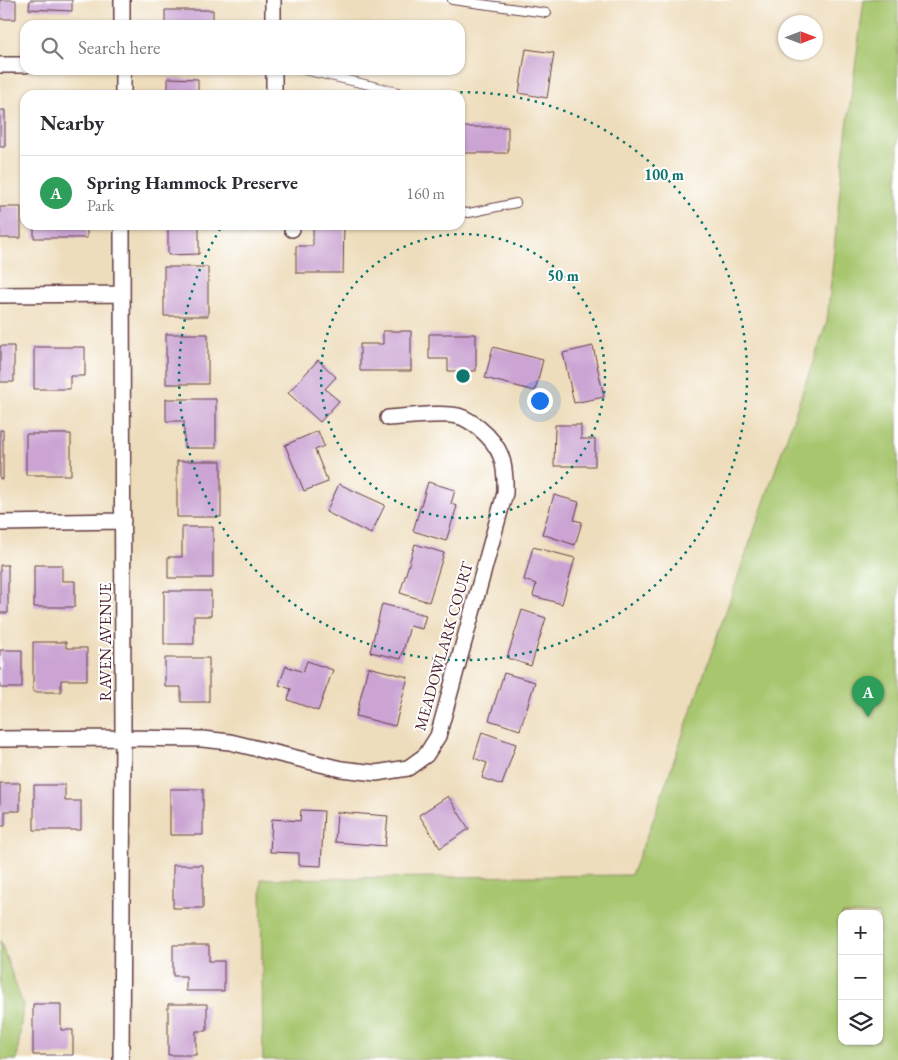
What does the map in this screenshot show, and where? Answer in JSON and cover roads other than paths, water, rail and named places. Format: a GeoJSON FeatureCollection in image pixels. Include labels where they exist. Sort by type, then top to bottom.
{"type":"FeatureCollection","features":[{"type":"Feature","properties":{"kind":"street"},"geometry":{"type":"LineString","coordinates":[[122,0],[122,20]]}},
{"type":"Feature","properties":{"kind":"street"},"geometry":{"type":"LineString","coordinates":[[273,0],[273,20]]}},
{"type":"Feature","properties":{"kind":"street"},"geometry":{"type":"LineString","coordinates":[[0,65],[20,64]]}},
{"type":"Feature","properties":{"kind":"street"},"geometry":{"type":"LineString","coordinates":[[123,75],[123,90]]}},
{"type":"Feature","properties":{"kind":"street"},"geometry":{"type":"LineString","coordinates":[[274,75],[274,90]]}},
{"type":"Feature","properties":{"kind":"street","name":"RAVEN AVENUE"},"geometry":{"type":"LineString","coordinates":[[121,1060],[123,738],[122,230]]}},
{"type":"Feature","properties":{"kind":"street"},"geometry":{"type":"LineString","coordinates":[[0,295],[122,294]]}},
{"type":"Feature","properties":{"kind":"street","name":"MEADOWLARK COURT"},"geometry":{"type":"LineString","coordinates":[[0,739],[202,739],[230,742],[341,769],[376,773],[408,768],[426,755],[438,736],[505,493],[505,474],[500,452],[490,437],[474,424],[459,416],[439,415],[388,418]]}},
{"type":"Feature","properties":{"kind":"street"},"geometry":{"type":"LineString","coordinates":[[0,523],[123,521]]}},
{"type":"Feature","properties":{"kind":"lane"},"geometry":{"type":"LineString","coordinates":[[452,0],[547,13]]}},
{"type":"Feature","properties":{"kind":"lane"},"geometry":{"type":"LineString","coordinates":[[326,75],[391,90]]}},
{"type":"Feature","properties":{"kind":"lane"},"geometry":{"type":"LineString","coordinates":[[465,213],[516,203]]}},
{"type":"Feature","properties":{"kind":"place","name":"Spring Hammock Preserve"},"geometry":{"type":"Point","coordinates":[868,717]}}]}
